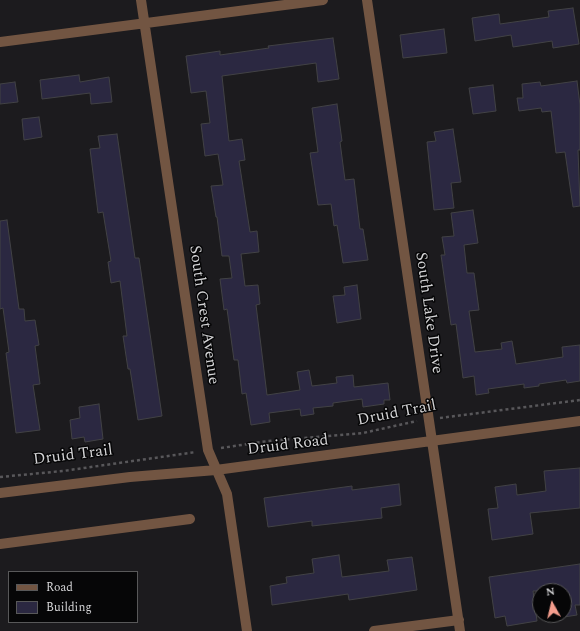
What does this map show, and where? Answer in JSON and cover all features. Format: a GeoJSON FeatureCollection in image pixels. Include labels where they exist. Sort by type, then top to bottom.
{"type":"FeatureCollection","features":[{"type":"Feature","properties":{"kind":"street","name":"South Crest Avenue"},"geometry":{"type":"LineString","coordinates":[[141,0],[208,450],[227,494],[247,631]]}},
{"type":"Feature","properties":{"kind":"street"},"geometry":{"type":"LineString","coordinates":[[0,42],[323,0]]}},
{"type":"Feature","properties":{"kind":"street","name":"South Lake Drive"},"geometry":{"type":"LineString","coordinates":[[367,0],[460,631]]}},
{"type":"Feature","properties":{"kind":"street","name":"Druid Road"},"geometry":{"type":"LineString","coordinates":[[0,494],[130,477],[216,470],[580,422]]}},
{"type":"Feature","properties":{"kind":"street"},"geometry":{"type":"LineString","coordinates":[[0,544],[190,519]]}},
{"type":"Feature","properties":{"kind":"street"},"geometry":{"type":"LineString","coordinates":[[374,631],[459,620]]}},
{"type":"Feature","properties":{"kind":"path","name":"Druid Trail"},"geometry":{"type":"LineString","coordinates":[[218,448],[268,441],[363,433],[410,421],[580,400]]}},
{"type":"Feature","properties":{"kind":"path","name":"Druid Trail"},"geometry":{"type":"LineString","coordinates":[[0,477],[63,471],[196,452]]}},
{"type":"Feature","properties":{"kind":"building"},"geometry":{"type":"Polygon","coordinates":[[[573,8],[579,44],[553,48],[552,41],[513,47],[511,35],[475,41],[472,18],[499,14],[500,24],[549,17],[548,11],[573,8]]]}},
{"type":"Feature","properties":{"kind":"building"},"geometry":{"type":"Polygon","coordinates":[[[444,29],[447,53],[403,58],[400,35],[444,29]]]}},
{"type":"Feature","properties":{"kind":"building"},"geometry":{"type":"Polygon","coordinates":[[[333,38],[339,79],[318,82],[316,63],[222,76],[229,141],[242,139],[245,160],[239,161],[250,232],[257,231],[259,252],[241,254],[245,286],[258,285],[260,304],[256,305],[267,395],[300,390],[297,372],[309,370],[312,386],[337,383],[336,377],[353,375],[354,387],[388,383],[390,400],[384,400],[384,404],[363,407],[362,399],[333,403],[333,406],[313,408],[314,414],[301,416],[300,409],[269,413],[270,422],[251,425],[246,393],[242,394],[238,360],[234,360],[227,309],[224,310],[220,279],[232,278],[229,256],[222,256],[211,186],[223,185],[218,154],[205,156],[201,124],[210,123],[206,91],[191,93],[186,56],[220,51],[220,55],[269,48],[268,46],[333,38]]]}},
{"type":"Feature","properties":{"kind":"building"},"geometry":{"type":"Polygon","coordinates":[[[79,75],[80,82],[109,77],[112,102],[91,104],[90,93],[42,99],[40,80],[79,75]]]}},
{"type":"Feature","properties":{"kind":"building"},"geometry":{"type":"Polygon","coordinates":[[[577,81],[580,105],[580,150],[578,150],[580,206],[573,207],[565,152],[556,153],[551,111],[542,112],[541,108],[519,111],[517,98],[523,98],[522,84],[540,82],[541,86],[577,81]]]}},
{"type":"Feature","properties":{"kind":"building"},"geometry":{"type":"Polygon","coordinates":[[[15,82],[18,102],[0,104],[0,84],[15,82]]]}},
{"type":"Feature","properties":{"kind":"building"},"geometry":{"type":"Polygon","coordinates":[[[493,85],[496,111],[473,114],[469,88],[493,85]]]}},
{"type":"Feature","properties":{"kind":"building"},"geometry":{"type":"Polygon","coordinates":[[[337,104],[345,180],[354,179],[360,229],[363,229],[368,260],[343,263],[337,225],[334,226],[331,204],[318,205],[310,153],[318,152],[312,108],[337,104]]]}},
{"type":"Feature","properties":{"kind":"building"},"geometry":{"type":"Polygon","coordinates":[[[39,117],[42,137],[24,140],[22,119],[39,117]]]}},
{"type":"Feature","properties":{"kind":"building"},"geometry":{"type":"Polygon","coordinates":[[[453,129],[461,182],[451,183],[454,208],[434,210],[427,142],[436,141],[434,132],[453,129]]]}},
{"type":"Feature","properties":{"kind":"building"},"geometry":{"type":"Polygon","coordinates":[[[117,134],[135,258],[139,258],[162,416],[138,420],[123,336],[127,336],[120,281],[111,283],[108,262],[111,261],[103,212],[98,213],[90,149],[100,148],[98,136],[117,134]]]}},
{"type":"Feature","properties":{"kind":"building"},"geometry":{"type":"Polygon","coordinates":[[[473,210],[478,243],[464,245],[467,273],[474,273],[479,310],[469,311],[475,352],[502,349],[501,343],[512,341],[516,364],[563,357],[562,347],[580,345],[580,381],[567,383],[566,380],[524,388],[524,384],[488,389],[489,393],[476,395],[474,376],[463,378],[456,324],[451,325],[441,255],[445,255],[442,237],[454,236],[451,213],[473,210]]]}},
{"type":"Feature","properties":{"kind":"building"},"geometry":{"type":"Polygon","coordinates":[[[7,220],[19,309],[24,309],[25,321],[35,320],[39,345],[35,346],[40,384],[33,385],[40,430],[16,433],[6,353],[9,352],[3,308],[0,309],[0,221],[7,220]]]}},
{"type":"Feature","properties":{"kind":"building"},"geometry":{"type":"Polygon","coordinates":[[[357,285],[361,319],[337,323],[333,296],[345,295],[344,287],[357,285]]]}},
{"type":"Feature","properties":{"kind":"building"},"geometry":{"type":"Polygon","coordinates":[[[99,404],[103,439],[85,442],[84,437],[72,439],[70,420],[80,418],[79,407],[99,404]]]}},
{"type":"Feature","properties":{"kind":"building"},"geometry":{"type":"Polygon","coordinates":[[[580,468],[580,508],[530,513],[533,534],[492,540],[488,509],[498,508],[495,487],[516,484],[517,495],[546,491],[544,471],[580,468]]]}},
{"type":"Feature","properties":{"kind":"building"},"geometry":{"type":"Polygon","coordinates":[[[399,484],[401,505],[381,508],[382,518],[312,526],[312,521],[268,527],[264,498],[352,486],[352,490],[399,484]]]}},
{"type":"Feature","properties":{"kind":"building"},"geometry":{"type":"Polygon","coordinates":[[[339,555],[342,577],[389,571],[387,560],[412,557],[417,590],[349,600],[348,594],[272,605],[270,586],[287,583],[286,577],[314,573],[312,559],[339,555]]]}},
{"type":"Feature","properties":{"kind":"building"},"geometry":{"type":"Polygon","coordinates":[[[580,564],[580,605],[575,605],[577,615],[572,616],[572,583],[532,583],[532,622],[507,626],[505,616],[495,618],[489,577],[580,564]]]}}]}
